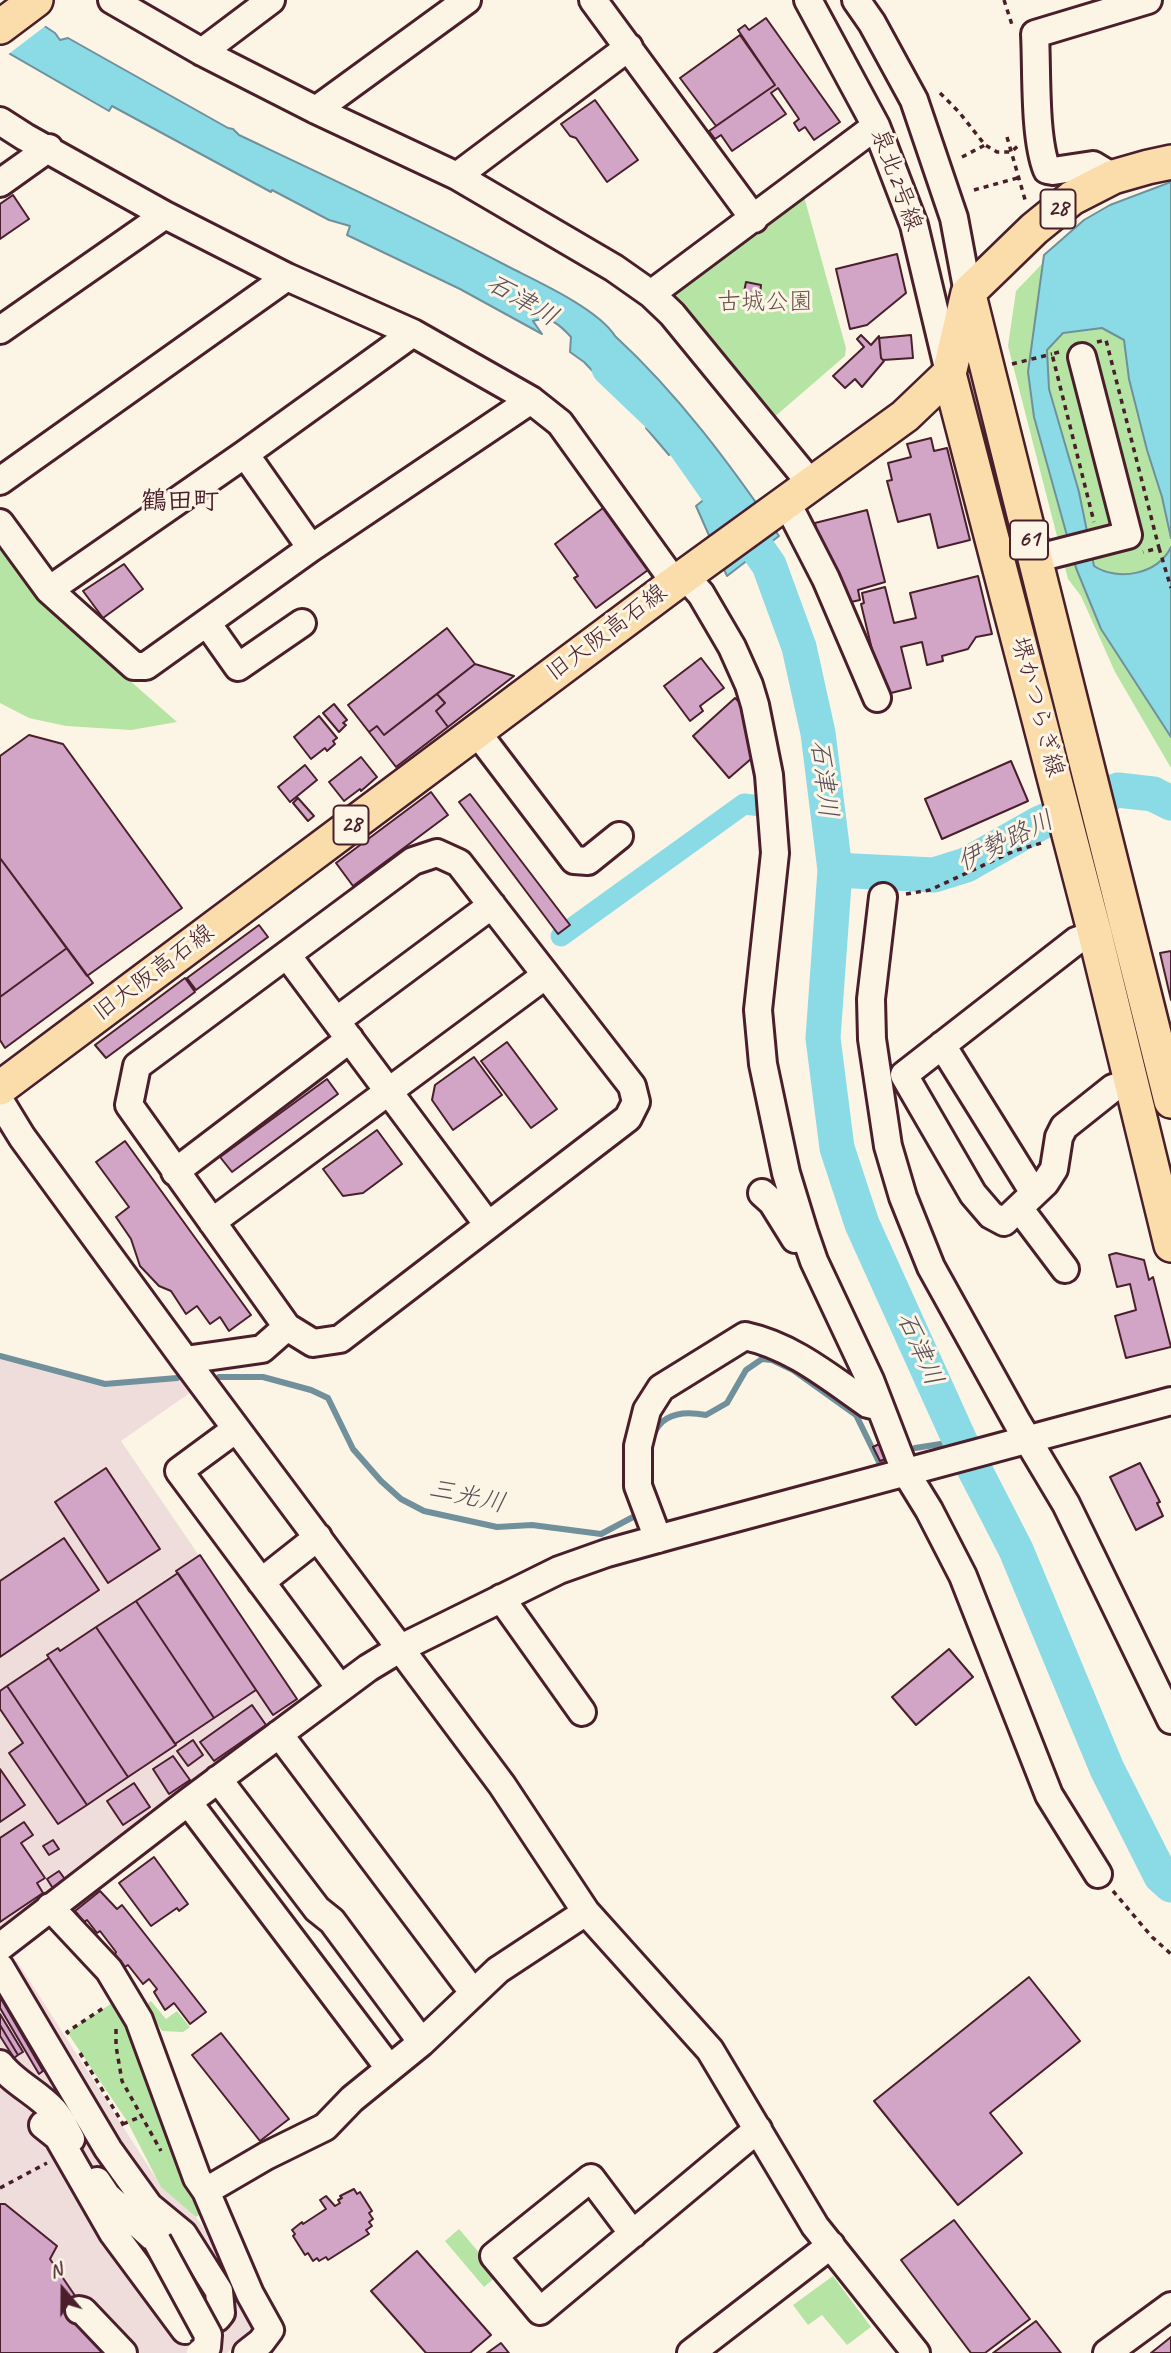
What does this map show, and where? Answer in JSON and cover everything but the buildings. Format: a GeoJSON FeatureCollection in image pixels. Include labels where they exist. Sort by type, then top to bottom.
{"type":"FeatureCollection","features":[{"type":"Feature","properties":{"kind":"main road"},"geometry":{"type":"LineString","coordinates":[[0,27],[36,0]]}},
{"type":"Feature","properties":{"kind":"main road","name":"28"},"geometry":{"type":"LineString","coordinates":[[968,293],[1034,229],[1072,198],[1114,177],[1171,163]]}},
{"type":"Feature","properties":{"kind":"main road"},"geometry":{"type":"LineString","coordinates":[[949,374],[968,293]]}},
{"type":"Feature","properties":{"kind":"main road","name":"堺かつらぎ線"},"geometry":{"type":"LineString","coordinates":[[968,293],[1046,556],[1096,801],[1171,1101]]}},
{"type":"Feature","properties":{"kind":"main road","name":"堺かつらぎ線"},"geometry":{"type":"LineString","coordinates":[[949,374],[1060,822],[1095,934],[1171,1245]]}},
{"type":"Feature","properties":{"kind":"main road","name":"旧大阪高石線"},"geometry":{"type":"LineString","coordinates":[[0,1088],[687,574],[905,416],[949,374]]}},
{"type":"Feature","properties":{"kind":"street"},"geometry":{"type":"LineString","coordinates":[[112,0],[202,52],[316,110],[457,176],[614,268],[651,294],[672,314],[793,499],[877,698]]}},
{"type":"Feature","properties":{"kind":"street"},"geometry":{"type":"LineString","coordinates":[[202,52],[271,0]]}},
{"type":"Feature","properties":{"kind":"street"},"geometry":{"type":"LineString","coordinates":[[316,110],[467,0]]}},
{"type":"Feature","properties":{"kind":"street"},"geometry":{"type":"LineString","coordinates":[[593,0],[754,219]]}},
{"type":"Feature","properties":{"kind":"street","name":"泉北2号線"},"geometry":{"type":"LineString","coordinates":[[808,0],[876,126],[914,225],[949,374]]}},
{"type":"Feature","properties":{"kind":"street","name":"泉北2号線"},"geometry":{"type":"LineString","coordinates":[[856,0],[872,23],[914,100],[954,218],[968,293]]}},
{"type":"Feature","properties":{"kind":"street"},"geometry":{"type":"LineString","coordinates":[[1114,177],[1093,165],[1047,170],[1042,159],[1035,34],[1148,0]]}},
{"type":"Feature","properties":{"kind":"street"},"geometry":{"type":"LineString","coordinates":[[457,176],[629,47]]}},
{"type":"Feature","properties":{"kind":"street"},"geometry":{"type":"LineString","coordinates":[[0,121],[165,215],[287,277],[413,333],[531,400],[559,423],[701,594],[732,648],[749,685],[769,775],[775,853],[758,1010],[763,1064],[786,1173],[814,1261],[909,1470],[963,1576],[1049,1795],[1098,1874]]}},
{"type":"Feature","properties":{"kind":"street"},"geometry":{"type":"LineString","coordinates":[[651,294],[876,126]]}},
{"type":"Feature","properties":{"kind":"street"},"geometry":{"type":"LineString","coordinates":[[0,183],[49,148]]}},
{"type":"Feature","properties":{"kind":"street"},"geometry":{"type":"LineString","coordinates":[[0,330],[165,215]]}},
{"type":"Feature","properties":{"kind":"street"},"geometry":{"type":"LineString","coordinates":[[0,481],[287,277]]}},
{"type":"Feature","properties":{"kind":"street"},"geometry":{"type":"LineString","coordinates":[[49,590],[413,333]]}},
{"type":"Feature","properties":{"kind":"street"},"geometry":{"type":"LineString","coordinates":[[1046,556],[1128,535],[1082,357]]}},
{"type":"Feature","properties":{"kind":"street"},"geometry":{"type":"LineString","coordinates":[[0,523],[49,590],[134,666],[146,666],[311,548],[531,400]]}},
{"type":"Feature","properties":{"kind":"street"},"geometry":{"type":"LineString","coordinates":[[245,454],[311,548]]}},
{"type":"Feature","properties":{"kind":"street"},"geometry":{"type":"LineString","coordinates":[[207,623],[237,667],[302,623]]}},
{"type":"Feature","properties":{"kind":"street"},"geometry":{"type":"LineString","coordinates":[[476,731],[544,804],[574,860],[588,861],[620,836]]}},
{"type":"Feature","properties":{"kind":"street"},"geometry":{"type":"LineString","coordinates":[[437,853],[459,863],[632,1086],[636,1102],[628,1118],[340,1339],[313,1343],[287,1327],[129,1105],[137,1066],[287,955],[413,861],[437,853]]}},
{"type":"Feature","properties":{"kind":"street"},"geometry":{"type":"LineString","coordinates":[[883,897],[871,999],[872,1039],[888,1146],[903,1197],[931,1267],[1021,1441],[1066,1504],[1171,1720]]}},
{"type":"Feature","properties":{"kind":"street"},"geometry":{"type":"LineString","coordinates":[[175,1172],[492,905]]}},
{"type":"Feature","properties":{"kind":"street"},"geometry":{"type":"LineString","coordinates":[[1095,934],[1076,941],[904,1075],[973,1194],[991,1215],[1004,1222],[1045,1183],[1054,1169],[1059,1137],[1064,1127],[1113,1088],[1131,1083]]}},
{"type":"Feature","properties":{"kind":"street"},"geometry":{"type":"LineString","coordinates":[[287,955],[488,1225]]}},
{"type":"Feature","properties":{"kind":"street"},"geometry":{"type":"LineString","coordinates":[[212,1222],[546,975]]}},
{"type":"Feature","properties":{"kind":"street"},"geometry":{"type":"LineString","coordinates":[[942,1045],[1065,1269]]}},
{"type":"Feature","properties":{"kind":"street"},"geometry":{"type":"LineString","coordinates":[[0,1101],[22,1138],[185,1360],[502,1784],[586,1912],[710,2050],[816,2226],[916,2353]]}},
{"type":"Feature","properties":{"kind":"street"},"geometry":{"type":"LineString","coordinates":[[762,1193],[785,1220],[805,1255],[814,1261]]}},
{"type":"Feature","properties":{"kind":"street"},"geometry":{"type":"LineString","coordinates":[[185,1360],[261,1349],[287,1327]]}},
{"type":"Feature","properties":{"kind":"street"},"geometry":{"type":"LineString","coordinates":[[659,1539],[638,1486],[638,1446],[647,1410],[661,1388],[745,1336],[796,1354],[868,1404],[880,1407]]}},
{"type":"Feature","properties":{"kind":"street"},"geometry":{"type":"LineString","coordinates":[[0,1947],[218,1779],[368,1668],[401,1648],[559,1570],[607,1553],[1171,1401]]}},
{"type":"Feature","properties":{"kind":"street"},"geometry":{"type":"LineString","coordinates":[[236,1429],[179,1471],[340,1688]]}},
{"type":"Feature","properties":{"kind":"street"},"geometry":{"type":"LineString","coordinates":[[261,1582],[318,1538]]}},
{"type":"Feature","properties":{"kind":"street"},"geometry":{"type":"LineString","coordinates":[[501,1598],[582,1712]]}},
{"type":"Feature","properties":{"kind":"street"},"geometry":{"type":"LineString","coordinates":[[188,1802],[375,2067],[476,1974],[279,1734]]}},
{"type":"Feature","properties":{"kind":"street"},"geometry":{"type":"LineString","coordinates":[[218,1779],[317,1909],[332,1921],[415,2033]]}},
{"type":"Feature","properties":{"kind":"street"},"geometry":{"type":"LineString","coordinates":[[50,1907],[109,1970],[139,2020],[197,2178],[206,2191],[250,2294],[270,2330],[261,2342],[247,2353]]}},
{"type":"Feature","properties":{"kind":"street"},"geometry":{"type":"LineString","coordinates":[[206,2191],[266,2156],[325,2127],[352,2099],[421,2043],[498,1970],[586,1912]]}},
{"type":"Feature","properties":{"kind":"street"},"geometry":{"type":"LineString","coordinates":[[0,1967],[108,2149],[149,2206],[183,2234],[212,2279],[219,2291],[221,2313],[217,2318],[185,2330],[113,2234],[58,2137],[43,2125]]}},
{"type":"Feature","properties":{"kind":"street"},"geometry":{"type":"LineString","coordinates":[[0,2064],[7,2073],[54,2111],[107,2196],[158,2241]]}},
{"type":"Feature","properties":{"kind":"street"},"geometry":{"type":"LineString","coordinates":[[633,2234],[591,2178],[494,2256],[540,2311],[633,2234],[758,2129]]}},
{"type":"Feature","properties":{"kind":"street"},"geometry":{"type":"LineString","coordinates":[[108,2149],[138,2213],[158,2241],[208,2336],[207,2347],[200,2353]]}},
{"type":"Feature","properties":{"kind":"street"},"geometry":{"type":"LineString","coordinates":[[691,2353],[831,2245]]}},
{"type":"Feature","properties":{"kind":"street"},"geometry":{"type":"LineString","coordinates":[[1107,2353],[1171,2306]]}},
{"type":"Feature","properties":{"kind":"street"},"geometry":{"type":"LineString","coordinates":[[79,2309],[122,2353]]}},
{"type":"Feature","properties":{"kind":"path"},"geometry":{"type":"LineString","coordinates":[[940,93],[985,145],[997,152],[1011,152]]}},
{"type":"Feature","properties":{"kind":"path"},"geometry":{"type":"LineString","coordinates":[[1007,138],[1028,208]]}},
{"type":"Feature","properties":{"kind":"path"},"geometry":{"type":"LineString","coordinates":[[962,156],[985,145]]}},
{"type":"Feature","properties":{"kind":"path"},"geometry":{"type":"LineString","coordinates":[[974,190],[1047,170]]}},
{"type":"Feature","properties":{"kind":"path"},"geometry":{"type":"LineString","coordinates":[[1007,365],[1052,354]]}},
{"type":"Feature","properties":{"kind":"path"},"geometry":{"type":"LineString","coordinates":[[1159,548],[1171,588]]}},
{"type":"Feature","properties":{"kind":"path"},"geometry":{"type":"LineString","coordinates":[[883,897],[930,890],[1014,852],[1060,822]]}},
{"type":"Feature","properties":{"kind":"path"},"geometry":{"type":"LineString","coordinates":[[1098,1874],[1152,1937],[1171,1954]]}},
{"type":"Feature","properties":{"kind":"path"},"geometry":{"type":"LineString","coordinates":[[106,2007],[110,2014]]}},
{"type":"Feature","properties":{"kind":"path"},"geometry":{"type":"LineString","coordinates":[[113,2022],[122,2081],[161,2151]]}},
{"type":"Feature","properties":{"kind":"path"},"geometry":{"type":"LineString","coordinates":[[123,2124],[140,2117]]}},
{"type":"Feature","properties":{"kind":"shaded area"},"geometry":{"type":"Polygon","coordinates":[[[0,1359],[104,1387],[185,1378],[194,1390],[121,1441],[300,1704],[161,1809],[152,1809],[127,1830],[118,1847],[0,1931],[0,1359]]]}},
{"type":"Feature","properties":{"kind":"shaded area"},"geometry":{"type":"Polygon","coordinates":[[[17,1961],[161,2186],[196,2217],[220,2252],[254,2315],[251,2332],[227,2353],[0,2353],[0,1975],[17,1961]]]}},
{"type":"Feature","properties":{"kind":"green space"},"geometry":{"type":"Polygon","coordinates":[[[1171,182],[1171,768],[1115,672],[1081,596],[1068,579],[1008,346],[1016,291],[1084,220],[1110,205],[1171,182]]]}},
{"type":"Feature","properties":{"kind":"green space","name":"古城公園"},"geometry":{"type":"Polygon","coordinates":[[[803,193],[846,348],[845,356],[772,419],[741,376],[672,298],[672,289],[803,193]]]}},
{"type":"Feature","properties":{"kind":"green space"},"geometry":{"type":"Polygon","coordinates":[[[0,546],[39,601],[177,722],[131,730],[66,726],[29,718],[0,703],[0,546]]]}},
{"type":"Feature","properties":{"kind":"green space"},"geometry":{"type":"Polygon","coordinates":[[[117,2000],[204,2211],[196,2217],[161,2187],[127,2121],[67,2032],[117,2000]]]}},
{"type":"Feature","properties":{"kind":"green space"},"geometry":{"type":"Polygon","coordinates":[[[151,2001],[166,2019],[177,2011],[190,2027],[183,2032],[162,2031],[146,2005],[151,2001]]]}},
{"type":"Feature","properties":{"kind":"green space"},"geometry":{"type":"Polygon","coordinates":[[[459,2229],[498,2275],[484,2287],[445,2241],[459,2229]]]}},
{"type":"Feature","properties":{"kind":"green space"},"geometry":{"type":"Polygon","coordinates":[[[833,2276],[871,2327],[847,2345],[822,2315],[808,2325],[793,2305],[833,2276]]]}},
{"type":"Feature","properties":{"kind":"water"},"geometry":{"type":"Polygon","coordinates":[[[0,0],[5,0],[55,33],[60,40],[68,38],[233,129],[239,135],[445,234],[583,307],[607,326],[682,406],[723,457],[779,536],[727,576],[696,506],[717,489],[719,482],[714,480],[689,444],[680,442],[669,455],[646,428],[658,412],[646,401],[627,407],[584,362],[570,352],[571,337],[558,325],[550,320],[533,321],[542,334],[460,289],[347,235],[350,226],[329,220],[272,190],[271,192],[112,106],[109,111],[0,48],[0,0]]]}},
{"type":"Feature","properties":{"kind":"water"},"geometry":{"type":"Polygon","coordinates":[[[1171,182],[1171,538],[1129,379],[1124,340],[1102,328],[1063,333],[1047,350],[1049,389],[1079,492],[1094,566],[1114,574],[1137,573],[1157,564],[1171,547],[1171,737],[1101,629],[1076,568],[1034,417],[1028,372],[1044,255],[1084,220],[1110,205],[1171,182]]]}},
{"type":"Feature","properties":{"kind":"pier"},"geometry":{"type":"Polygon","coordinates":[[[0,0],[12,0],[48,24],[6,56],[0,52],[0,0]]]}},
{"type":"Feature","properties":{"kind":"waterway","name":"石津川"},"geometry":{"type":"LineString","coordinates":[[609,368],[674,430],[769,565],[799,647],[818,733],[835,870],[823,1038],[837,1148],[862,1224],[960,1441],[1016,1550],[1107,1769],[1161,1876],[1171,1885]]}},
{"type":"Feature","properties":{"kind":"waterway","name":"伊勢路川"},"geometry":{"type":"LineString","coordinates":[[835,870],[934,875],[966,865],[1040,823],[1118,790],[1153,794],[1171,803]]}},
{"type":"Feature","properties":{"kind":"waterway"},"geometry":{"type":"LineString","coordinates":[[561,936],[744,804],[761,806]]}},
{"type":"Feature","properties":{"kind":"waterway","name":"三光川"},"geometry":{"type":"LineString","coordinates":[[0,1356],[105,1384],[177,1378]]}},
{"type":"Feature","properties":{"kind":"waterway","name":"三光川"},"geometry":{"type":"LineString","coordinates":[[654,1434],[669,1417],[683,1413],[706,1415],[727,1403],[746,1370],[762,1359],[772,1360],[793,1370],[856,1415],[880,1464],[884,1462]]}},
{"type":"Feature","properties":{"kind":"waterway","name":"三光川"},"geometry":{"type":"LineString","coordinates":[[219,1377],[263,1377],[311,1390],[328,1398],[353,1449],[401,1499],[424,1511],[497,1527],[532,1525],[601,1534],[635,1516]]}},
{"type":"Feature","properties":{"kind":"waterway","name":"三光川"},"geometry":{"type":"LineString","coordinates":[[915,1448],[960,1441]]}},
{"type":"Feature","properties":{"kind":"district","name":"鶴田町"},"geometry":{"type":"Point","coordinates":[180,502]}}]}
